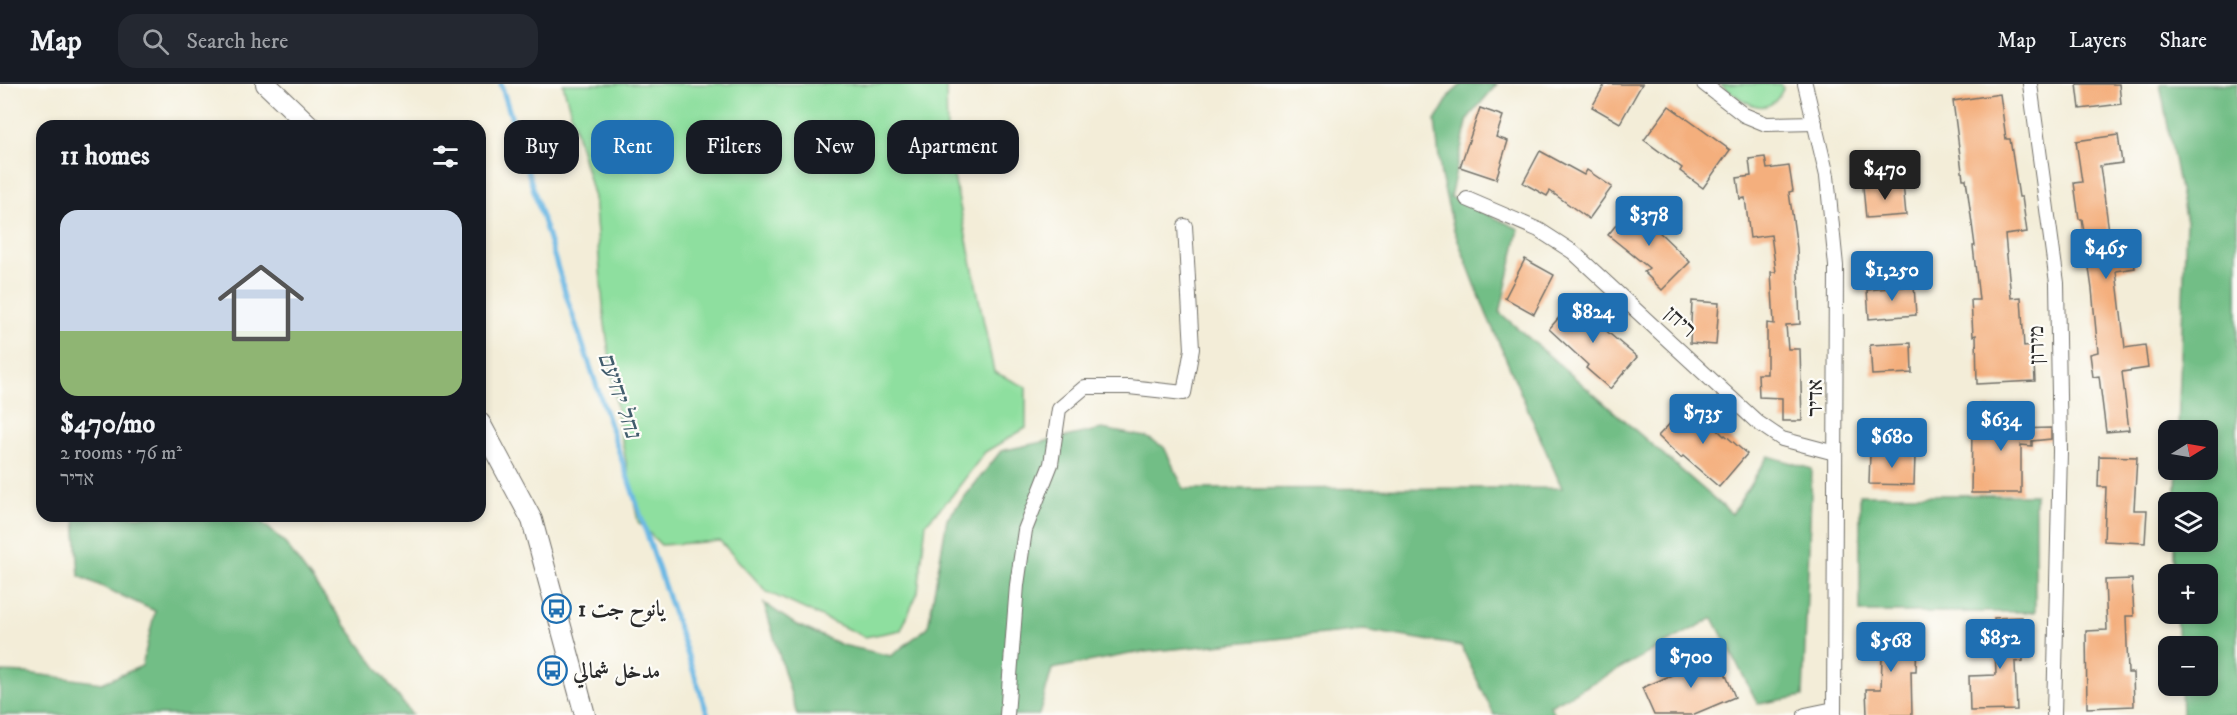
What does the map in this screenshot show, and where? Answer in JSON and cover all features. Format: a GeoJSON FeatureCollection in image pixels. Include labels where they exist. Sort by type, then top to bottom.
{"type":"FeatureCollection","features":[{"type":"Feature","properties":{"kind":"main road"},"geometry":{"type":"LineString","coordinates":[[266,84],[304,120]]}},
{"type":"Feature","properties":{"kind":"main road"},"geometry":{"type":"LineString","coordinates":[[486,434],[532,520],[585,715]]}},
{"type":"Feature","properties":{"kind":"street"},"geometry":{"type":"LineString","coordinates":[[1704,84],[1744,115],[1766,124],[1815,123]]}},
{"type":"Feature","properties":{"kind":"street","name":"אדיר"},"geometry":{"type":"LineString","coordinates":[[1805,84],[1827,176],[1836,266],[1834,712]]}},
{"type":"Feature","properties":{"kind":"street","name":"מירון"},"geometry":{"type":"LineString","coordinates":[[2031,84],[2056,283],[2060,451],[2054,715]]}},
{"type":"Feature","properties":{"kind":"street","name":"ריחן"},"geometry":{"type":"LineString","coordinates":[[1467,199],[1539,231],[1573,252],[1757,422],[1782,439],[1835,453]]}},
{"type":"Feature","properties":{"kind":"street"},"geometry":{"type":"LineString","coordinates":[[1007,715],[1017,585],[1025,530],[1051,464],[1059,409],[1085,387],[1129,387],[1184,393],[1192,349],[1185,226]]}},
{"type":"Feature","properties":{"kind":"street"},"geometry":{"type":"LineString","coordinates":[[1805,715],[1834,712]]}},
{"type":"Feature","properties":{"kind":"green space"},"geometry":{"type":"Polygon","coordinates":[[[563,84],[946,84],[947,120],[887,120],[887,174],[953,174],[994,372],[1026,387],[1026,428],[985,452],[951,497],[926,523],[918,592],[901,630],[865,637],[767,592],[720,541],[661,545],[638,522],[620,431],[604,317],[594,198],[579,143],[579,120],[573,120],[563,84]]]}},
{"type":"Feature","properties":{"kind":"green space"},"geometry":{"type":"Polygon","coordinates":[[[1462,84],[1497,84],[1468,118],[1450,197],[1519,229],[1500,313],[1732,514],[1768,456],[1812,469],[1803,696],[1758,704],[1713,618],[1550,706],[1555,715],[1494,715],[1461,646],[1364,630],[1135,653],[1052,669],[1039,715],[797,715],[764,603],[795,624],[842,645],[891,656],[928,627],[947,519],[1001,451],[1102,429],[1146,437],[1164,447],[1184,489],[1562,488],[1486,313],[1454,230],[1441,176],[1435,121],[1451,94],[1462,84]]]}},
{"type":"Feature","properties":{"kind":"green space"},"geometry":{"type":"Polygon","coordinates":[[[1720,84],[1781,84],[1783,89],[1769,105],[1761,106],[1744,101],[1720,84]]]}},
{"type":"Feature","properties":{"kind":"green space"},"geometry":{"type":"Polygon","coordinates":[[[2160,84],[2237,84],[2237,715],[2182,715],[2181,696],[2218,696],[2218,636],[2177,636],[2177,624],[2218,624],[2218,564],[2174,564],[2174,552],[2218,552],[2218,492],[2176,492],[2176,480],[2218,480],[2218,420],[2178,420],[2186,222],[2160,84]]]}},
{"type":"Feature","properties":{"kind":"green space"},"geometry":{"type":"Polygon","coordinates":[[[1860,495],[2035,495],[2035,612],[1860,612],[1860,495]]]}},
{"type":"Feature","properties":{"kind":"green space"},"geometry":{"type":"Polygon","coordinates":[[[75,522],[262,522],[284,542],[412,715],[0,715],[0,672],[27,673],[102,683],[142,666],[155,611],[79,576],[75,522]]]}},
{"type":"Feature","properties":{"kind":"building"},"geometry":{"type":"Polygon","coordinates":[[[1605,84],[1642,84],[1620,123],[1592,107],[1605,84]]]}},
{"type":"Feature","properties":{"kind":"building"},"geometry":{"type":"Polygon","coordinates":[[[2077,84],[2119,84],[2121,104],[2080,109],[2077,84]]]}},
{"type":"Feature","properties":{"kind":"building"},"geometry":{"type":"Polygon","coordinates":[[[2000,94],[2006,139],[2010,139],[2027,232],[2005,235],[2011,298],[2021,297],[2024,347],[2033,346],[2035,381],[1977,384],[1976,335],[1973,336],[1971,300],[1979,300],[1973,246],[1975,246],[1966,179],[1963,179],[1953,101],[2000,94]]]}},
{"type":"Feature","properties":{"kind":"building"},"geometry":{"type":"Polygon","coordinates":[[[1669,106],[1730,150],[1703,188],[1680,171],[1682,168],[1644,140],[1669,106]]]}},
{"type":"Feature","properties":{"kind":"building"},"geometry":{"type":"Polygon","coordinates":[[[1480,108],[1503,116],[1496,137],[1508,141],[1496,179],[1460,167],[1480,108]]]}},
{"type":"Feature","properties":{"kind":"building"},"geometry":{"type":"Polygon","coordinates":[[[2118,135],[2122,163],[2100,166],[2110,238],[2131,235],[2135,268],[2116,271],[2125,348],[2145,345],[2148,368],[2122,372],[2129,430],[2106,432],[2099,376],[2093,377],[2090,354],[2098,352],[2092,289],[2082,219],[2079,219],[2074,183],[2082,182],[2076,141],[2118,135]]]}},
{"type":"Feature","properties":{"kind":"building"},"geometry":{"type":"Polygon","coordinates":[[[1540,151],[1584,175],[1587,170],[1612,187],[1589,219],[1550,191],[1547,196],[1523,183],[1540,151]]]}},
{"type":"Feature","properties":{"kind":"building"},"geometry":{"type":"Polygon","coordinates":[[[1765,157],[1767,169],[1789,166],[1793,191],[1789,192],[1797,248],[1800,324],[1786,325],[1788,349],[1800,349],[1802,421],[1782,421],[1782,398],[1759,397],[1758,374],[1767,374],[1767,323],[1774,324],[1771,272],[1776,272],[1771,235],[1750,238],[1745,198],[1740,199],[1737,178],[1751,176],[1749,159],[1765,157]]]}},
{"type":"Feature","properties":{"kind":"building"},"geometry":{"type":"Polygon","coordinates":[[[1903,183],[1906,215],[1866,218],[1863,187],[1903,183]]]}},
{"type":"Feature","properties":{"kind":"building"},"geometry":{"type":"Polygon","coordinates":[[[1632,205],[1656,224],[1654,227],[1690,262],[1662,290],[1644,272],[1649,268],[1608,235],[1632,205]]]}},
{"type":"Feature","properties":{"kind":"building"},"geometry":{"type":"Polygon","coordinates":[[[1525,259],[1554,275],[1534,314],[1505,298],[1525,259]]]}},
{"type":"Feature","properties":{"kind":"building"},"geometry":{"type":"Polygon","coordinates":[[[1914,286],[1916,315],[1869,319],[1867,290],[1914,286]]]}},
{"type":"Feature","properties":{"kind":"building"},"geometry":{"type":"Polygon","coordinates":[[[1576,298],[1600,319],[1597,323],[1637,357],[1610,389],[1586,368],[1588,365],[1549,329],[1576,298]]]}},
{"type":"Feature","properties":{"kind":"building"},"geometry":{"type":"Polygon","coordinates":[[[1692,301],[1719,303],[1716,345],[1690,343],[1692,301]]]}},
{"type":"Feature","properties":{"kind":"building"},"geometry":{"type":"Polygon","coordinates":[[[1911,343],[1912,373],[1872,375],[1870,345],[1911,343]]]}},
{"type":"Feature","properties":{"kind":"building"},"geometry":{"type":"Polygon","coordinates":[[[1690,403],[1724,436],[1747,454],[1719,487],[1683,456],[1681,458],[1658,436],[1690,403]]]}},
{"type":"Feature","properties":{"kind":"building"},"geometry":{"type":"Polygon","coordinates":[[[1984,408],[2011,408],[2011,419],[2021,419],[2021,429],[2051,428],[2051,439],[2032,441],[2032,446],[2021,445],[2021,493],[1971,493],[1972,429],[1984,429],[1984,408]]]}},
{"type":"Feature","properties":{"kind":"building"},"geometry":{"type":"Polygon","coordinates":[[[1870,453],[1915,455],[1914,485],[1869,484],[1870,453]]]}},
{"type":"Feature","properties":{"kind":"building"},"geometry":{"type":"Polygon","coordinates":[[[2099,456],[2137,457],[2134,510],[2147,510],[2145,543],[2104,541],[2106,487],[2098,487],[2099,456]]]}},
{"type":"Feature","properties":{"kind":"building"},"geometry":{"type":"Polygon","coordinates":[[[2132,579],[2134,616],[2126,616],[2128,673],[2133,673],[2134,706],[2087,708],[2086,631],[2107,630],[2105,580],[2132,579]]]}},
{"type":"Feature","properties":{"kind":"building"},"geometry":{"type":"Polygon","coordinates":[[[2022,617],[2023,661],[2015,662],[2017,710],[1970,711],[1969,676],[1996,675],[1994,618],[2022,617]]]}},
{"type":"Feature","properties":{"kind":"building"},"geometry":{"type":"Polygon","coordinates":[[[1861,634],[1917,635],[1916,671],[1911,671],[1912,715],[1867,715],[1866,689],[1881,689],[1882,657],[1861,657],[1861,634]]]}},
{"type":"Feature","properties":{"kind":"building"},"geometry":{"type":"Polygon","coordinates":[[[1716,651],[1735,697],[1692,715],[1654,715],[1642,688],[1690,667],[1688,662],[1716,651]]]}},
{"type":"Feature","properties":{"kind":"waterway","name":"נחל יחיעם"},"geometry":{"type":"LineString","coordinates":[[501,84],[567,298],[708,715]]}},
{"type":"Feature","properties":{"kind":"place","name":"يانوح جت 1"},"geometry":{"type":"Point","coordinates":[557,609]}},
{"type":"Feature","properties":{"kind":"place","name":"مدخل شمالي"},"geometry":{"type":"Point","coordinates":[552,671]}}]}
